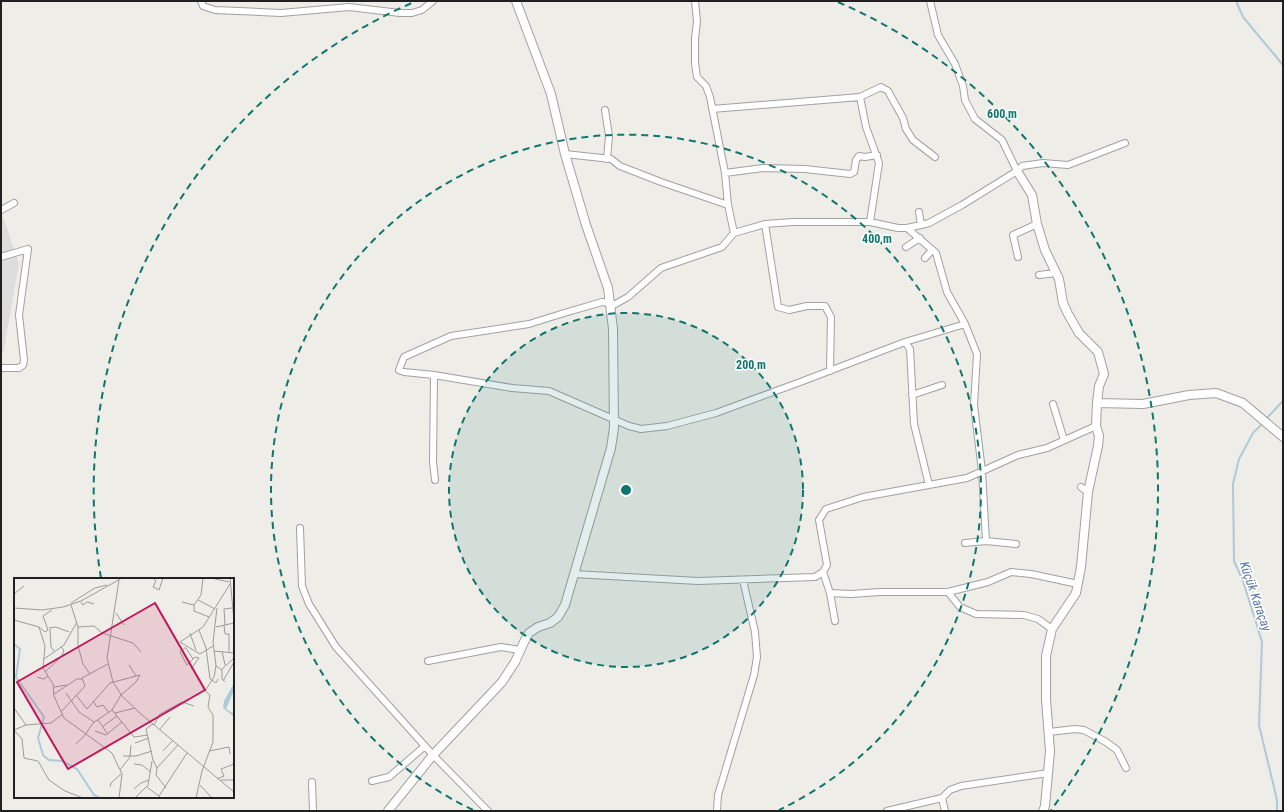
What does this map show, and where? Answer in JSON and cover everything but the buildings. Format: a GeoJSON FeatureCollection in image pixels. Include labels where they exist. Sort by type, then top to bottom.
{"type":"FeatureCollection","features":[{"type":"Feature","properties":{"kind":"street"},"geometry":{"type":"LineString","coordinates":[[201,1],[203,6],[215,10],[281,13],[349,7],[412,13],[422,10],[433,1]]}},
{"type":"Feature","properties":{"kind":"street"},"geometry":{"type":"LineString","coordinates":[[388,811],[433,755],[502,682],[516,662],[520,650],[529,633],[538,627],[550,623],[558,617],[565,605],[611,448],[614,428],[613,329],[608,288],[586,225],[565,154],[551,94],[516,1]]}},
{"type":"Feature","properties":{"kind":"street"},"geometry":{"type":"LineString","coordinates":[[695,1],[697,21],[695,63],[697,76],[706,86],[710,96],[725,173],[728,205],[734,233]]}},
{"type":"Feature","properties":{"kind":"street"},"geometry":{"type":"LineString","coordinates":[[930,1],[938,34],[955,64],[963,86],[966,100],[975,119],[1002,140],[1017,171],[1032,195],[1037,224],[1045,250],[1059,279],[1063,303],[1079,333],[1098,352],[1104,374],[1099,386],[1097,403],[1096,426],[1099,436],[1098,446],[1084,489],[1081,567],[1078,584],[1076,592],[1052,629],[1046,656],[1046,699],[1050,751],[1045,806],[1043,811]]}},
{"type":"Feature","properties":{"kind":"street"},"geometry":{"type":"LineString","coordinates":[[712,109],[860,97],[881,87],[888,91],[903,118],[906,129],[913,140],[935,157]]}},
{"type":"Feature","properties":{"kind":"street"},"geometry":{"type":"LineString","coordinates":[[860,97],[866,127],[879,163],[870,222]]}},
{"type":"Feature","properties":{"kind":"street"},"geometry":{"type":"LineString","coordinates":[[605,110],[609,136],[607,159]]}},
{"type":"Feature","properties":{"kind":"street"},"geometry":{"type":"LineString","coordinates":[[965,324],[905,342],[716,413],[667,426],[641,428],[629,426],[614,418],[549,391],[512,388],[399,370],[404,357],[451,336],[529,324],[602,302],[610,305],[628,296],[661,268],[722,246],[734,233],[765,224],[793,222],[870,222],[884,226],[907,228],[929,223],[962,205],[1017,171],[1022,166],[1043,163],[1068,165],[1125,142]]}},
{"type":"Feature","properties":{"kind":"street"},"geometry":{"type":"LineString","coordinates":[[565,154],[611,159],[620,166],[728,205]]}},
{"type":"Feature","properties":{"kind":"street"},"geometry":{"type":"LineString","coordinates":[[725,173],[763,168],[804,169],[850,174],[854,172],[856,160],[859,156],[865,157],[877,155]]}},
{"type":"Feature","properties":{"kind":"street"},"geometry":{"type":"LineString","coordinates":[[1,210],[14,203]]}},
{"type":"Feature","properties":{"kind":"street"},"geometry":{"type":"LineString","coordinates":[[919,212],[920,225]]}},
{"type":"Feature","properties":{"kind":"street"},"geometry":{"type":"LineString","coordinates":[[765,224],[778,307],[789,310],[807,306],[825,306],[831,316],[830,371]]}},
{"type":"Feature","properties":{"kind":"street"},"geometry":{"type":"LineString","coordinates":[[1018,257],[1013,235],[1037,224]]}},
{"type":"Feature","properties":{"kind":"street"},"geometry":{"type":"LineString","coordinates":[[907,228],[936,253],[947,292],[965,324],[977,354],[974,406],[982,471],[986,541]]}},
{"type":"Feature","properties":{"kind":"street"},"geometry":{"type":"LineString","coordinates":[[906,247],[920,238]]}},
{"type":"Feature","properties":{"kind":"street"},"geometry":{"type":"LineString","coordinates":[[1,257],[28,249],[19,315],[24,360],[19,368],[1,368]]}},
{"type":"Feature","properties":{"kind":"street"},"geometry":{"type":"LineString","coordinates":[[925,258],[932,250]]}},
{"type":"Feature","properties":{"kind":"street"},"geometry":{"type":"LineString","coordinates":[[1039,275],[1056,273]]}},
{"type":"Feature","properties":{"kind":"street"},"geometry":{"type":"LineString","coordinates":[[905,342],[910,349],[914,424],[929,485]]}},
{"type":"Feature","properties":{"kind":"street"},"geometry":{"type":"LineString","coordinates":[[434,375],[433,462],[435,480]]}},
{"type":"Feature","properties":{"kind":"street"},"geometry":{"type":"LineString","coordinates":[[912,396],[942,384]]}},
{"type":"Feature","properties":{"kind":"street"},"geometry":{"type":"LineString","coordinates":[[1097,403],[1143,404],[1189,395],[1216,393],[1243,403],[1283,437]]}},
{"type":"Feature","properties":{"kind":"street"},"geometry":{"type":"LineString","coordinates":[[1053,404],[1064,440]]}},
{"type":"Feature","properties":{"kind":"street"},"geometry":{"type":"LineString","coordinates":[[574,574],[698,581],[815,577],[824,572],[827,565],[819,520],[826,509],[863,497],[968,478],[1018,455],[1047,448],[1096,426]]}},
{"type":"Feature","properties":{"kind":"street"},"geometry":{"type":"LineString","coordinates":[[300,528],[302,586],[309,604],[336,647],[433,755],[488,811]]}},
{"type":"Feature","properties":{"kind":"street"},"geometry":{"type":"LineString","coordinates":[[964,543],[986,541],[1016,544]]}},
{"type":"Feature","properties":{"kind":"street"},"geometry":{"type":"LineString","coordinates":[[824,572],[830,593],[835,621]]}},
{"type":"Feature","properties":{"kind":"street"},"geometry":{"type":"LineString","coordinates":[[830,593],[948,592],[988,582],[1011,572],[1078,584]]}},
{"type":"Feature","properties":{"kind":"street"},"geometry":{"type":"LineString","coordinates":[[717,811],[718,795],[754,675],[757,657],[755,632],[743,580]]}},
{"type":"Feature","properties":{"kind":"street"},"geometry":{"type":"LineString","coordinates":[[948,592],[960,608],[976,614],[1024,615],[1038,619],[1052,629]]}},
{"type":"Feature","properties":{"kind":"street"},"geometry":{"type":"LineString","coordinates":[[428,661],[501,647],[520,650]]}},
{"type":"Feature","properties":{"kind":"street"},"geometry":{"type":"LineString","coordinates":[[1049,732],[1075,729],[1084,730],[1106,742],[1116,750],[1126,768]]}},
{"type":"Feature","properties":{"kind":"street"},"geometry":{"type":"LineString","coordinates":[[372,781],[390,777],[425,746]]}},
{"type":"Feature","properties":{"kind":"street"},"geometry":{"type":"LineString","coordinates":[[887,811],[942,798],[950,790],[961,786],[1048,773]]}},
{"type":"Feature","properties":{"kind":"street"},"geometry":{"type":"LineString","coordinates":[[312,782],[313,811]]}},
{"type":"Feature","properties":{"kind":"street"},"geometry":{"type":"LineString","coordinates":[[942,798],[945,811]]}},
{"type":"Feature","properties":{"kind":"shaded area"},"geometry":{"type":"Polygon","coordinates":[[[1,211],[19,264],[3,354],[1,355],[1,211]]]}},
{"type":"Feature","properties":{"kind":"waterway","name":"Küçük Karaçay"},"geometry":{"type":"LineString","coordinates":[[1236,1],[1243,17],[1283,65]]}},
{"type":"Feature","properties":{"kind":"waterway","name":"Küçük Karaçay"},"geometry":{"type":"LineString","coordinates":[[1265,420],[1283,401]]}},
{"type":"Feature","properties":{"kind":"waterway","name":"Küçük Karaçay"},"geometry":{"type":"LineString","coordinates":[[1262,424],[1253,433],[1239,459],[1233,484],[1234,561],[1243,581],[1262,642],[1259,725],[1277,800],[1277,811]]}}]}
